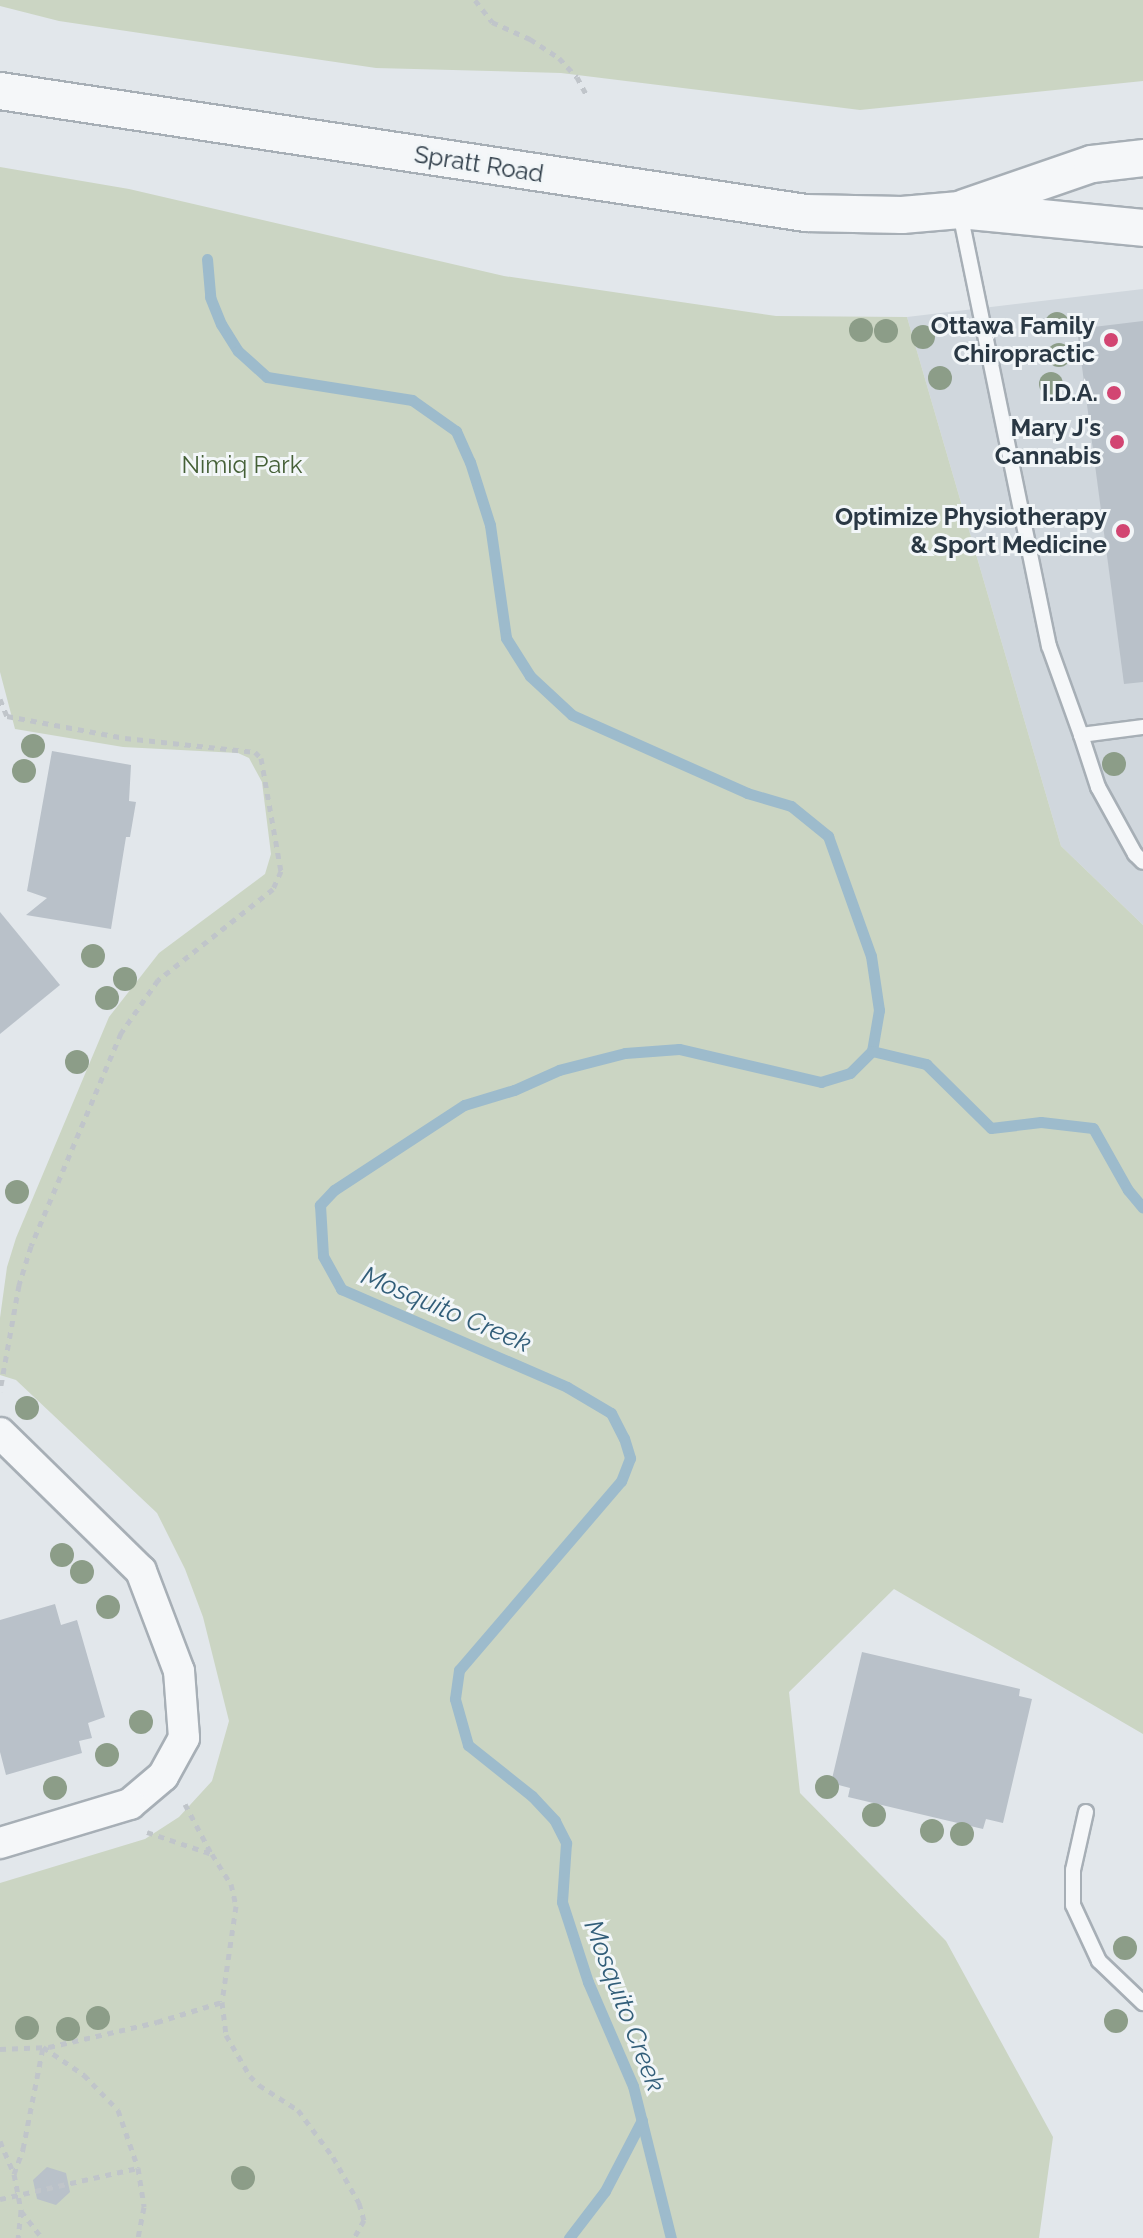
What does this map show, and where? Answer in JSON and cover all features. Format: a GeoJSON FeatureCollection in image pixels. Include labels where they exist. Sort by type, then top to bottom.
{"type":"FeatureCollection","features":[{"type":"Feature","properties":{"kind":"street","name":"Spratt Road"},"geometry":{"type":"LineString","coordinates":[[0,91],[806,213],[892,215],[960,210],[1143,228]]}},
{"type":"Feature","properties":{"kind":"street","name":"Spratt Road"},"geometry":{"type":"LineString","coordinates":[[960,210],[1092,164],[1143,158]]}},
{"type":"Feature","properties":{"kind":"street"},"geometry":{"type":"LineString","coordinates":[[0,1433],[141,1571],[179,1671],[184,1738],[163,1776],[130,1804],[0,1843]]}},
{"type":"Feature","properties":{"kind":"lane"},"geometry":{"type":"LineString","coordinates":[[960,210],[1049,646],[1098,787],[1135,854],[1143,862]]}},
{"type":"Feature","properties":{"kind":"lane"},"geometry":{"type":"LineString","coordinates":[[1081,735],[1143,727]]}},
{"type":"Feature","properties":{"kind":"lane"},"geometry":{"type":"LineString","coordinates":[[1086,1812],[1073,1870],[1073,1905],[1099,1961],[1143,2003]]}},
{"type":"Feature","properties":{"kind":"path"},"geometry":{"type":"LineString","coordinates":[[475,0],[492,22],[530,39],[559,58],[577,77],[587,96]]}},
{"type":"Feature","properties":{"kind":"path"},"geometry":{"type":"LineString","coordinates":[[0,699],[4,716],[125,738],[249,749],[261,758],[281,871],[273,889],[158,980],[121,1033],[31,1246],[19,1285],[0,1391]]}},
{"type":"Feature","properties":{"kind":"path"},"geometry":{"type":"LineString","coordinates":[[185,1804],[231,1884],[236,1906],[222,2002],[226,2035],[241,2065],[259,2085],[298,2110],[346,2180],[364,2220],[354,2238]]}},
{"type":"Feature","properties":{"kind":"path"},"geometry":{"type":"LineString","coordinates":[[148,1833],[212,1854]]}},
{"type":"Feature","properties":{"kind":"path"},"geometry":{"type":"LineString","coordinates":[[0,2049],[43,2047],[157,2022],[222,2002]]}},
{"type":"Feature","properties":{"kind":"path"},"geometry":{"type":"LineString","coordinates":[[43,2047],[84,2075],[118,2110],[138,2168],[144,2207],[138,2238]]}},
{"type":"Feature","properties":{"kind":"path"},"geometry":{"type":"LineString","coordinates":[[14,2174],[23,2149],[43,2047]]}},
{"type":"Feature","properties":{"kind":"path"},"geometry":{"type":"LineString","coordinates":[[0,2141],[14,2174],[21,2211],[18,2238]]}},
{"type":"Feature","properties":{"kind":"path"},"geometry":{"type":"LineString","coordinates":[[0,2199],[138,2168]]}},
{"type":"Feature","properties":{"kind":"path"},"geometry":{"type":"LineString","coordinates":[[21,2211],[42,2238]]}},
{"type":"Feature","properties":{"kind":"shaded area"},"geometry":{"type":"Polygon","coordinates":[[[1143,289],[1143,925],[1061,846],[907,317],[1143,289]]]}},
{"type":"Feature","properties":{"kind":"green space"},"geometry":{"type":"Polygon","coordinates":[[[0,0],[1143,0],[1143,81],[860,110],[561,73],[376,68],[59,21],[0,6],[0,0]]]}},
{"type":"Feature","properties":{"kind":"green space","name":"Nimiq Park"},"geometry":{"type":"Polygon","coordinates":[[[0,167],[129,189],[504,276],[776,316],[907,317],[1061,846],[1143,925],[1143,1734],[894,1589],[789,1692],[800,1793],[946,1941],[1053,2137],[1039,2238],[0,2238],[0,1883],[145,1839],[179,1817],[212,1781],[229,1721],[203,1617],[185,1569],[157,1513],[16,1380],[0,1375],[0,1318],[7,1267],[16,1238],[109,1017],[159,953],[265,874],[271,854],[262,782],[249,758],[238,753],[123,747],[15,729],[0,672],[0,167]]]}},
{"type":"Feature","properties":{"kind":"building"},"geometry":{"type":"Polygon","coordinates":[[[1143,321],[1143,682],[1124,684],[1077,329],[1143,321]]]}},
{"type":"Feature","properties":{"kind":"building"},"geometry":{"type":"Polygon","coordinates":[[[52,751],[131,765],[129,801],[136,802],[130,837],[126,837],[111,929],[26,915],[47,898],[27,891],[52,751]]]}},
{"type":"Feature","properties":{"kind":"building"},"geometry":{"type":"Polygon","coordinates":[[[0,912],[60,985],[0,1034],[0,912]]]}},
{"type":"Feature","properties":{"kind":"building"},"geometry":{"type":"Polygon","coordinates":[[[55,1604],[61,1625],[77,1620],[105,1717],[88,1723],[92,1738],[79,1741],[82,1753],[6,1775],[0,1752],[0,1620],[55,1604]]]}},
{"type":"Feature","properties":{"kind":"building"},"geometry":{"type":"Polygon","coordinates":[[[862,1652],[1020,1689],[1019,1696],[1032,1699],[1003,1823],[986,1819],[983,1829],[848,1797],[850,1788],[831,1783],[862,1652]]]}},
{"type":"Feature","properties":{"kind":"building"},"geometry":{"type":"Polygon","coordinates":[[[47,2167],[66,2173],[70,2192],[56,2205],[37,2199],[33,2180],[47,2167]]]}},
{"type":"Feature","properties":{"kind":"waterway","name":"Mosquito Creek"},"geometry":{"type":"LineString","coordinates":[[207,259],[210,297],[221,324],[238,351],[267,377],[412,400],[456,431],[470,462],[490,525],[506,638],[530,676],[572,715],[747,793],[791,806],[828,836],[871,956],[879,1010],[872,1051],[850,1073],[821,1082],[679,1049],[625,1053],[559,1070],[514,1090],[464,1105],[334,1190],[320,1205],[323,1256],[341,1289],[567,1387],[611,1413],[624,1438],[630,1458],[621,1481],[459,1670],[455,1699],[468,1745],[532,1796],[555,1821],[566,1843],[562,1902],[588,1982],[633,2086],[671,2238]]}},
{"type":"Feature","properties":{"kind":"waterway"},"geometry":{"type":"LineString","coordinates":[[872,1051],[926,1064],[991,1128],[1041,1122],[1093,1128],[1128,1190],[1143,1208]]}},
{"type":"Feature","properties":{"kind":"waterway"},"geometry":{"type":"LineString","coordinates":[[569,2238],[605,2191],[642,2120]]}},
{"type":"Feature","properties":{"kind":"place","name":"Ottawa Family Chiropractic"},"geometry":{"type":"Point","coordinates":[1111,340]}},
{"type":"Feature","properties":{"kind":"place","name":"I.D.A."},"geometry":{"type":"Point","coordinates":[1114,393]}},
{"type":"Feature","properties":{"kind":"place","name":"Mary J's Cannabis"},"geometry":{"type":"Point","coordinates":[1117,442]}},
{"type":"Feature","properties":{"kind":"place","name":"Optimize Physiotherapy & Sport Medicine"},"geometry":{"type":"Point","coordinates":[1123,531]}}]}
